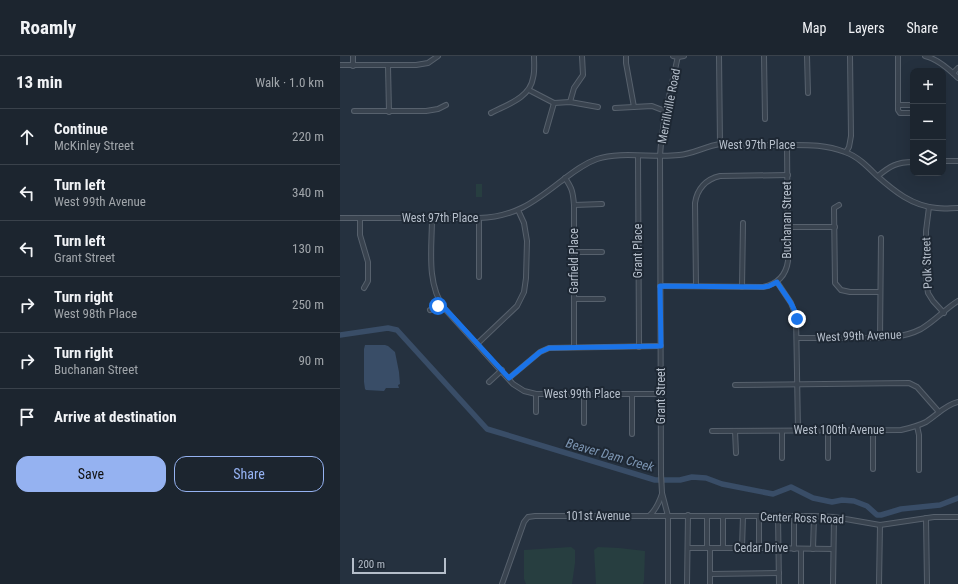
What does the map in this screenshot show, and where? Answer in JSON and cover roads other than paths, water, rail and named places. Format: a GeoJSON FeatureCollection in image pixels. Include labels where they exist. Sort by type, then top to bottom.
{"type":"FeatureCollection","features":[{"type":"Feature","properties":{"kind":"street"},"geometry":{"type":"LineString","coordinates":[[353,56],[353,66]]}},
{"type":"Feature","properties":{"kind":"street"},"geometry":{"type":"LineString","coordinates":[[491,113],[523,96],[529,90],[533,79],[534,56]]}},
{"type":"Feature","properties":{"kind":"street"},"geometry":{"type":"LineString","coordinates":[[570,102],[574,88],[583,76],[582,56]]}},
{"type":"Feature","properties":{"kind":"street"},"geometry":{"type":"LineString","coordinates":[[626,56],[634,107]]}},
{"type":"Feature","properties":{"kind":"street"},"geometry":{"type":"LineString","coordinates":[[673,56],[684,56]]}},
{"type":"Feature","properties":{"kind":"street"},"geometry":{"type":"LineString","coordinates":[[719,56],[720,144]]}},
{"type":"Feature","properties":{"kind":"street"},"geometry":{"type":"LineString","coordinates":[[764,56],[765,119]]}},
{"type":"Feature","properties":{"kind":"street"},"geometry":{"type":"LineString","coordinates":[[807,56],[808,93]]}},
{"type":"Feature","properties":{"kind":"street"},"geometry":{"type":"LineString","coordinates":[[846,152],[849,147],[851,136],[850,56]]}},
{"type":"Feature","properties":{"kind":"street"},"geometry":{"type":"LineString","coordinates":[[898,56],[899,112],[910,113]]}},
{"type":"Feature","properties":{"kind":"street"},"geometry":{"type":"LineString","coordinates":[[925,56],[942,63],[958,78]]}},
{"type":"Feature","properties":{"kind":"street"},"geometry":{"type":"LineString","coordinates":[[340,65],[416,65],[428,64],[437,57]]}},
{"type":"Feature","properties":{"kind":"street","name":"Merrillville Road"},"geometry":{"type":"LineString","coordinates":[[660,156],[665,110],[678,57]]}},
{"type":"Feature","properties":{"kind":"street"},"geometry":{"type":"LineString","coordinates":[[388,66],[389,112]]}},
{"type":"Feature","properties":{"kind":"street"},"geometry":{"type":"LineString","coordinates":[[953,73],[958,68]]}},
{"type":"Feature","properties":{"kind":"street"},"geometry":{"type":"LineString","coordinates":[[529,90],[554,103],[570,102],[598,107]]}},
{"type":"Feature","properties":{"kind":"street"},"geometry":{"type":"LineString","coordinates":[[546,131],[554,103]]}},
{"type":"Feature","properties":{"kind":"street"},"geometry":{"type":"LineString","coordinates":[[354,111],[426,111],[438,109],[446,105]]}},
{"type":"Feature","properties":{"kind":"street"},"geometry":{"type":"LineString","coordinates":[[898,105],[910,105]]}},
{"type":"Feature","properties":{"kind":"street"},"geometry":{"type":"LineString","coordinates":[[614,108],[652,106],[665,110]]}},
{"type":"Feature","properties":{"kind":"street","name":"West 97th Place"},"geometry":{"type":"LineString","coordinates":[[340,218],[479,218],[503,216],[531,204],[582,165],[598,159],[612,156],[682,155],[720,144],[831,147],[846,152],[865,164],[889,187],[912,202],[929,207],[958,208]]}},
{"type":"Feature","properties":{"kind":"street","name":"Buchanan Street"},"geometry":{"type":"LineString","coordinates":[[777,282],[784,274],[788,261],[787,145]]}},
{"type":"Feature","properties":{"kind":"street","name":"Grant Place"},"geometry":{"type":"LineString","coordinates":[[638,156],[638,346]]}},
{"type":"Feature","properties":{"kind":"street","name":"Grant Street"},"geometry":{"type":"LineString","coordinates":[[660,156],[661,484],[668,516],[668,584]]}},
{"type":"Feature","properties":{"kind":"street"},"geometry":{"type":"LineString","coordinates":[[946,161],[958,161]]}},
{"type":"Feature","properties":{"kind":"street"},"geometry":{"type":"LineString","coordinates":[[878,176],[885,170],[898,163],[910,162]]}},
{"type":"Feature","properties":{"kind":"street"},"geometry":{"type":"LineString","coordinates":[[696,286],[695,203],[697,195],[704,184],[709,179],[720,176],[788,175]]}},
{"type":"Feature","properties":{"kind":"street","name":"Garfield Place"},"geometry":{"type":"LineString","coordinates":[[565,178],[571,187],[574,204],[574,347]]}},
{"type":"Feature","properties":{"kind":"street"},"geometry":{"type":"LineString","coordinates":[[574,204],[602,204]]}},
{"type":"Feature","properties":{"kind":"street"},"geometry":{"type":"LineString","coordinates":[[839,205],[834,208],[835,283],[842,290],[850,292],[880,292]]}},
{"type":"Feature","properties":{"kind":"street","name":"Polk Street"},"geometry":{"type":"LineString","coordinates":[[929,207],[926,231],[926,280],[928,293],[944,313]]}},
{"type":"Feature","properties":{"kind":"street"},"geometry":{"type":"LineString","coordinates":[[477,344],[517,306],[524,292],[527,241],[524,223],[518,210]]}},
{"type":"Feature","properties":{"kind":"street"},"geometry":{"type":"LineString","coordinates":[[360,218],[360,235],[368,262],[368,281],[364,288]]}},
{"type":"Feature","properties":{"kind":"street"},"geometry":{"type":"LineString","coordinates":[[430,310],[441,304],[432,280],[432,218]]}},
{"type":"Feature","properties":{"kind":"street"},"geometry":{"type":"LineString","coordinates":[[479,218],[479,277]]}},
{"type":"Feature","properties":{"kind":"street"},"geometry":{"type":"LineString","coordinates":[[742,287],[743,223]]}},
{"type":"Feature","properties":{"kind":"street"},"geometry":{"type":"LineString","coordinates":[[788,227],[835,227]]}},
{"type":"Feature","properties":{"kind":"street"},"geometry":{"type":"LineString","coordinates":[[880,238],[880,338]]}},
{"type":"Feature","properties":{"kind":"street"},"geometry":{"type":"LineString","coordinates":[[574,252],[602,252]]}},
{"type":"Feature","properties":{"kind":"street"},"geometry":{"type":"LineString","coordinates":[[660,286],[763,287],[777,282],[791,303],[796,316],[798,431]]}},
{"type":"Feature","properties":{"kind":"street"},"geometry":{"type":"LineString","coordinates":[[574,299],[603,299]]}},
{"type":"Feature","properties":{"kind":"street","name":"West 99th Avenue"},"geometry":{"type":"LineString","coordinates":[[797,338],[880,338],[909,334],[922,328],[944,313],[951,305],[958,301]]}},
{"type":"Feature","properties":{"kind":"street","name":"West 99th Place"},"geometry":{"type":"LineString","coordinates":[[441,304],[513,384],[529,393],[661,394]]}},
{"type":"Feature","properties":{"kind":"street"},"geometry":{"type":"LineString","coordinates":[[509,378],[540,352],[549,348],[661,346]]}},
{"type":"Feature","properties":{"kind":"street"},"geometry":{"type":"LineString","coordinates":[[489,382],[502,370]]}},
{"type":"Feature","properties":{"kind":"street"},"geometry":{"type":"LineString","coordinates":[[734,385],[909,383],[917,386],[939,412]]}},
{"type":"Feature","properties":{"kind":"street"},"geometry":{"type":"LineString","coordinates":[[536,394],[536,412]]}},
{"type":"Feature","properties":{"kind":"street"},"geometry":{"type":"LineString","coordinates":[[584,394],[584,423]]}},
{"type":"Feature","properties":{"kind":"street"},"geometry":{"type":"LineString","coordinates":[[632,394],[632,434]]}},
{"type":"Feature","properties":{"kind":"street","name":"West 100th Avenue"},"geometry":{"type":"LineString","coordinates":[[712,431],[901,430],[924,423],[946,406],[958,402]]}},
{"type":"Feature","properties":{"kind":"street"},"geometry":{"type":"LineString","coordinates":[[917,426],[919,435],[919,470]]}},
{"type":"Feature","properties":{"kind":"street"},"geometry":{"type":"LineString","coordinates":[[828,430],[828,458]]}},
{"type":"Feature","properties":{"kind":"street"},"geometry":{"type":"LineString","coordinates":[[873,430],[873,470]]}},
{"type":"Feature","properties":{"kind":"street"},"geometry":{"type":"LineString","coordinates":[[735,431],[736,453]]}},
{"type":"Feature","properties":{"kind":"street"},"geometry":{"type":"LineString","coordinates":[[782,431],[782,458]]}},
{"type":"Feature","properties":{"kind":"street"},"geometry":{"type":"LineString","coordinates":[[649,516],[654,512],[658,505],[662,493]]}},
{"type":"Feature","properties":{"kind":"street"},"geometry":{"type":"LineString","coordinates":[[687,584],[688,515]]}},
{"type":"Feature","properties":{"kind":"street","name":"101st Avenue"},"geometry":{"type":"LineString","coordinates":[[502,584],[524,522],[528,517],[668,516]]}},
{"type":"Feature","properties":{"kind":"street","name":"Center Ross Road"},"geometry":{"type":"LineString","coordinates":[[668,516],[814,516],[834,517],[880,525],[934,516],[958,517]]}},
{"type":"Feature","properties":{"kind":"street"},"geometry":{"type":"LineString","coordinates":[[707,516],[710,584]]}},
{"type":"Feature","properties":{"kind":"street"},"geometry":{"type":"LineString","coordinates":[[723,516],[723,548]]}},
{"type":"Feature","properties":{"kind":"street"},"geometry":{"type":"LineString","coordinates":[[742,548],[743,516]]}},
{"type":"Feature","properties":{"kind":"street"},"geometry":{"type":"LineString","coordinates":[[759,516],[759,548]]}},
{"type":"Feature","properties":{"kind":"street"},"geometry":{"type":"LineString","coordinates":[[778,516],[779,584]]}},
{"type":"Feature","properties":{"kind":"street"},"geometry":{"type":"LineString","coordinates":[[794,516],[794,549]]}},
{"type":"Feature","properties":{"kind":"street"},"geometry":{"type":"LineString","coordinates":[[814,516],[814,549]]}},
{"type":"Feature","properties":{"kind":"street"},"geometry":{"type":"LineString","coordinates":[[833,584],[834,517]]}},
{"type":"Feature","properties":{"kind":"street"},"geometry":{"type":"LineString","coordinates":[[926,518],[927,584]]}},
{"type":"Feature","properties":{"kind":"street"},"geometry":{"type":"LineString","coordinates":[[879,584],[880,525]]}},
{"type":"Feature","properties":{"kind":"street","name":"Cedar Drive"},"geometry":{"type":"LineString","coordinates":[[688,548],[833,549]]}},
{"type":"Feature","properties":{"kind":"street"},"geometry":{"type":"LineString","coordinates":[[801,548],[801,584]]}},
{"type":"Feature","properties":{"kind":"street"},"geometry":{"type":"LineString","coordinates":[[710,574],[779,573]]}},
{"type":"Feature","properties":{"kind":"water"},"geometry":{"type":"Polygon","coordinates":[[[365,345],[385,345],[395,352],[399,372],[399,388],[386,388],[384,391],[365,389],[365,345]]]}},
{"type":"Feature","properties":{"kind":"waterway","name":"Beaver Dam Creek"},"geometry":{"type":"LineString","coordinates":[[340,335],[388,328],[397,330],[487,429],[655,480],[680,480],[692,477],[706,478],[722,484],[773,494],[791,487],[813,498],[832,502],[842,500],[854,501],[867,506],[877,515],[901,509],[940,505],[958,498]]}}]}
